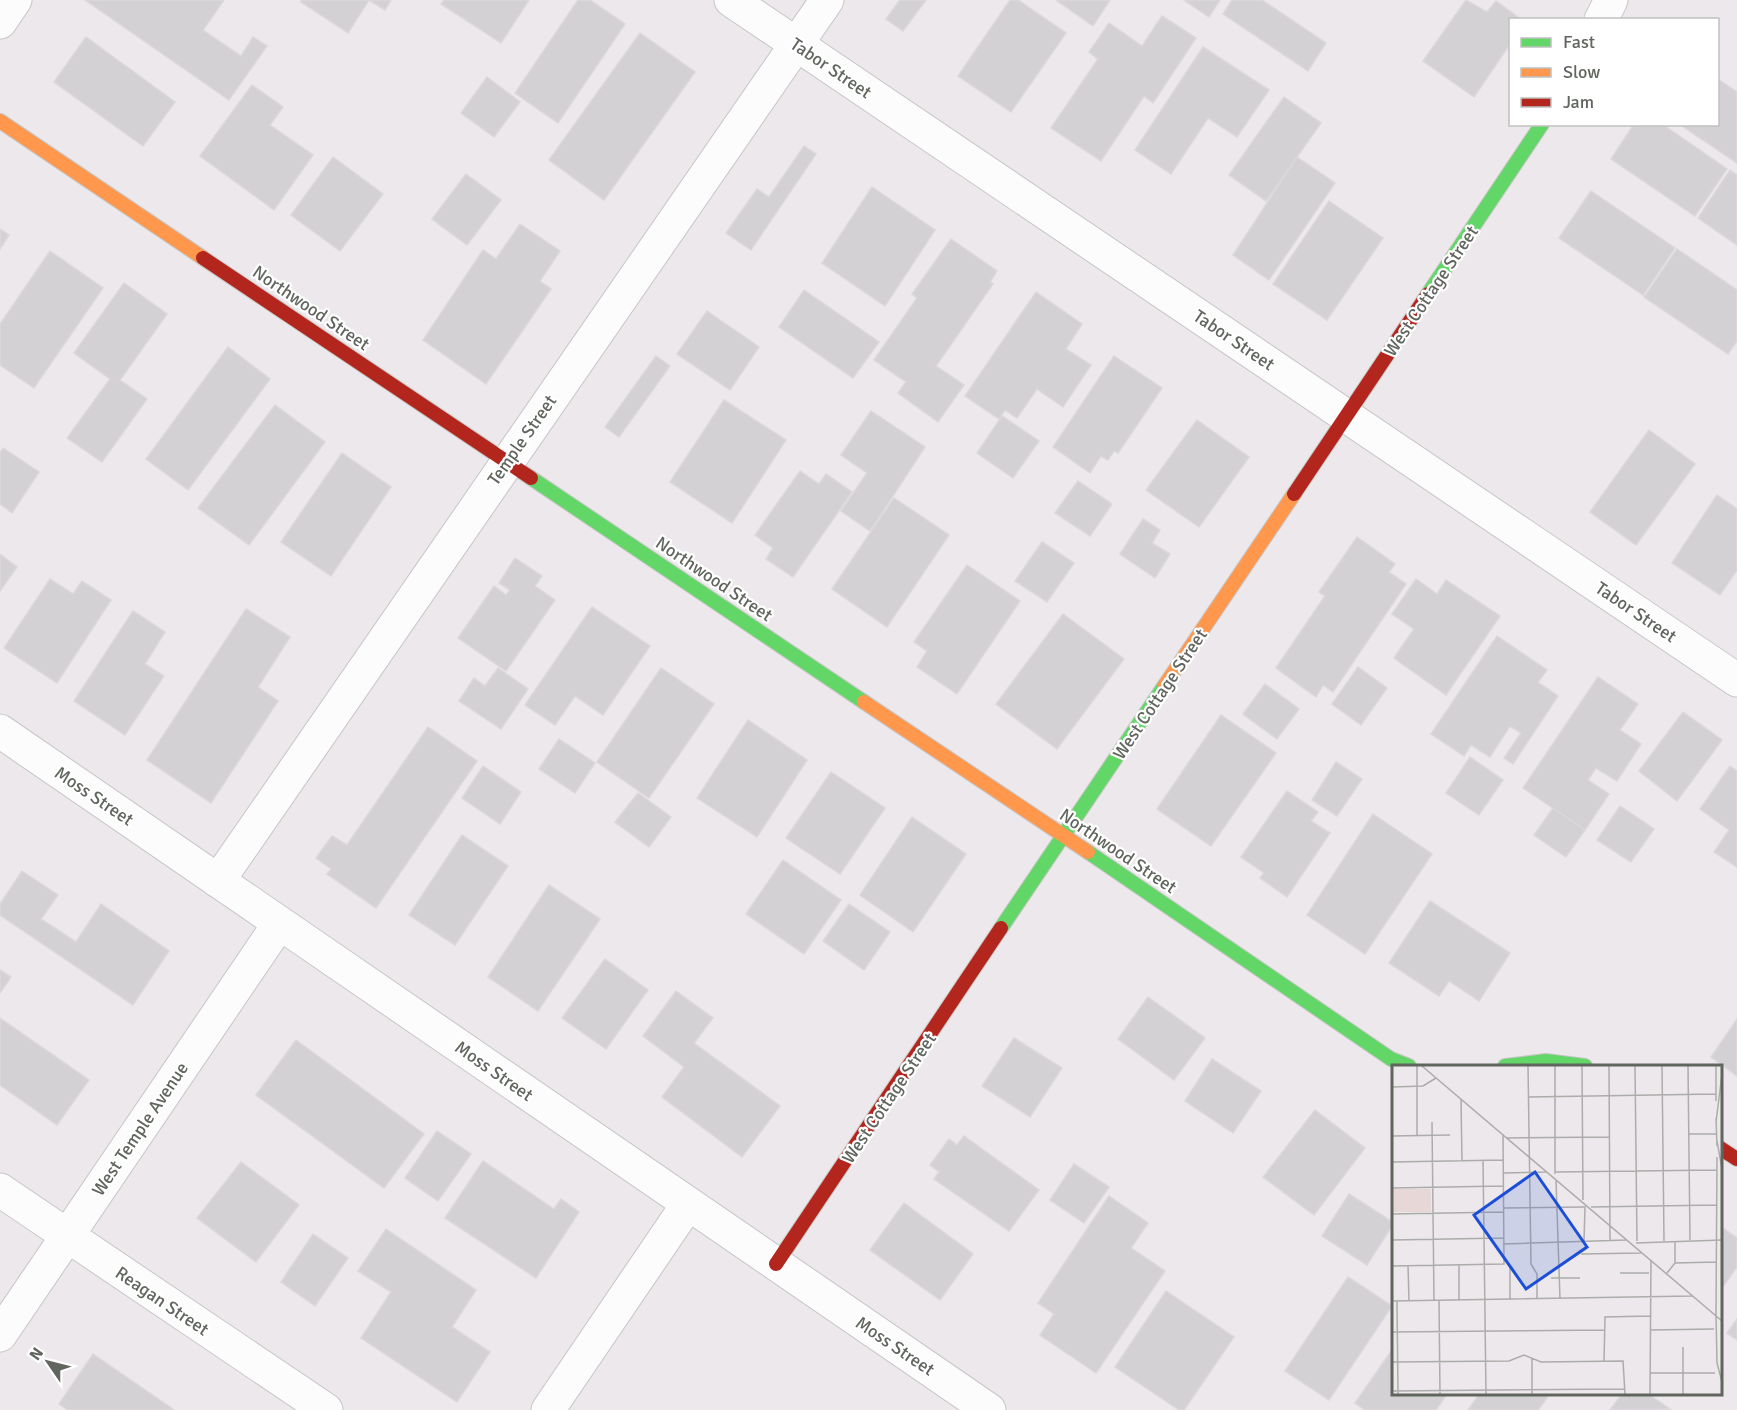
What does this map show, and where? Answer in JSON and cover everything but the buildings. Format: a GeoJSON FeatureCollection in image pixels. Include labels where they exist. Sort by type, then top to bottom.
{"type":"FeatureCollection","features":[{"type":"Feature","properties":{"kind":"street"},"geometry":{"type":"LineString","coordinates":[[0,22],[15,0]]}},
{"type":"Feature","properties":{"kind":"street","name":"Tabor Street"},"geometry":{"type":"LineString","coordinates":[[730,0],[1737,680]]}},
{"type":"Feature","properties":{"kind":"street","name":"Temple Street"},"geometry":{"type":"LineString","coordinates":[[218,881],[827,0]]}},
{"type":"Feature","properties":{"kind":"street"},"geometry":{"type":"LineString","coordinates":[[1602,18],[1611,0]]}},
{"type":"Feature","properties":{"kind":"street","name":"Northwood Street"},"geometry":{"type":"LineString","coordinates":[[0,121],[1065,836],[1391,1059],[1406,1065]]}},
{"type":"Feature","properties":{"kind":"street","name":"West Cottage Street"},"geometry":{"type":"LineString","coordinates":[[776,1264],[1541,126]]}},
{"type":"Feature","properties":{"kind":"street","name":"Moss Street"},"geometry":{"type":"LineString","coordinates":[[0,731],[989,1410]]}},
{"type":"Feature","properties":{"kind":"street","name":"West Temple Avenue"},"geometry":{"type":"LineString","coordinates":[[0,1335],[279,924]]}},
{"type":"Feature","properties":{"kind":"street"},"geometry":{"type":"LineString","coordinates":[[1513,1065],[1546,1061],[1577,1065]]}},
{"type":"Feature","properties":{"kind":"street"},"geometry":{"type":"LineString","coordinates":[[1722,1149],[1737,1159]]}},
{"type":"Feature","properties":{"kind":"street","name":"Reagan Street"},"geometry":{"type":"LineString","coordinates":[[0,1190],[326,1410]]}},
{"type":"Feature","properties":{"kind":"street"},"geometry":{"type":"LineString","coordinates":[[548,1410],[688,1204]]}},
{"type":"Feature","properties":{"kind":"traffic: fast"},"geometry":{"type":"LineString","coordinates":[[1428,294],[1541,126]]}},
{"type":"Feature","properties":{"kind":"traffic: fast"},"geometry":{"type":"LineString","coordinates":[[531,478],[864,702]]}},
{"type":"Feature","properties":{"kind":"traffic: fast"},"geometry":{"type":"LineString","coordinates":[[1001,928],[1165,685]]}},
{"type":"Feature","properties":{"kind":"traffic: fast"},"geometry":{"type":"LineString","coordinates":[[1088,852],[1391,1059],[1406,1065]]}},
{"type":"Feature","properties":{"kind":"traffic: fast"},"geometry":{"type":"LineString","coordinates":[[1513,1065],[1546,1061],[1577,1065]]}},
{"type":"Feature","properties":{"kind":"traffic: slow"},"geometry":{"type":"LineString","coordinates":[[0,121],[203,258]]}},
{"type":"Feature","properties":{"kind":"traffic: slow"},"geometry":{"type":"LineString","coordinates":[[1165,685],[1294,494]]}},
{"type":"Feature","properties":{"kind":"traffic: slow"},"geometry":{"type":"LineString","coordinates":[[864,702],[1088,852]]}},
{"type":"Feature","properties":{"kind":"traffic: jam"},"geometry":{"type":"LineString","coordinates":[[203,258],[531,478]]}},
{"type":"Feature","properties":{"kind":"traffic: jam"},"geometry":{"type":"LineString","coordinates":[[1294,494],[1428,294]]}},
{"type":"Feature","properties":{"kind":"traffic: jam"},"geometry":{"type":"LineString","coordinates":[[776,1264],[1001,928]]}},
{"type":"Feature","properties":{"kind":"traffic: jam"},"geometry":{"type":"LineString","coordinates":[[1722,1149],[1737,1159]]}}]}
